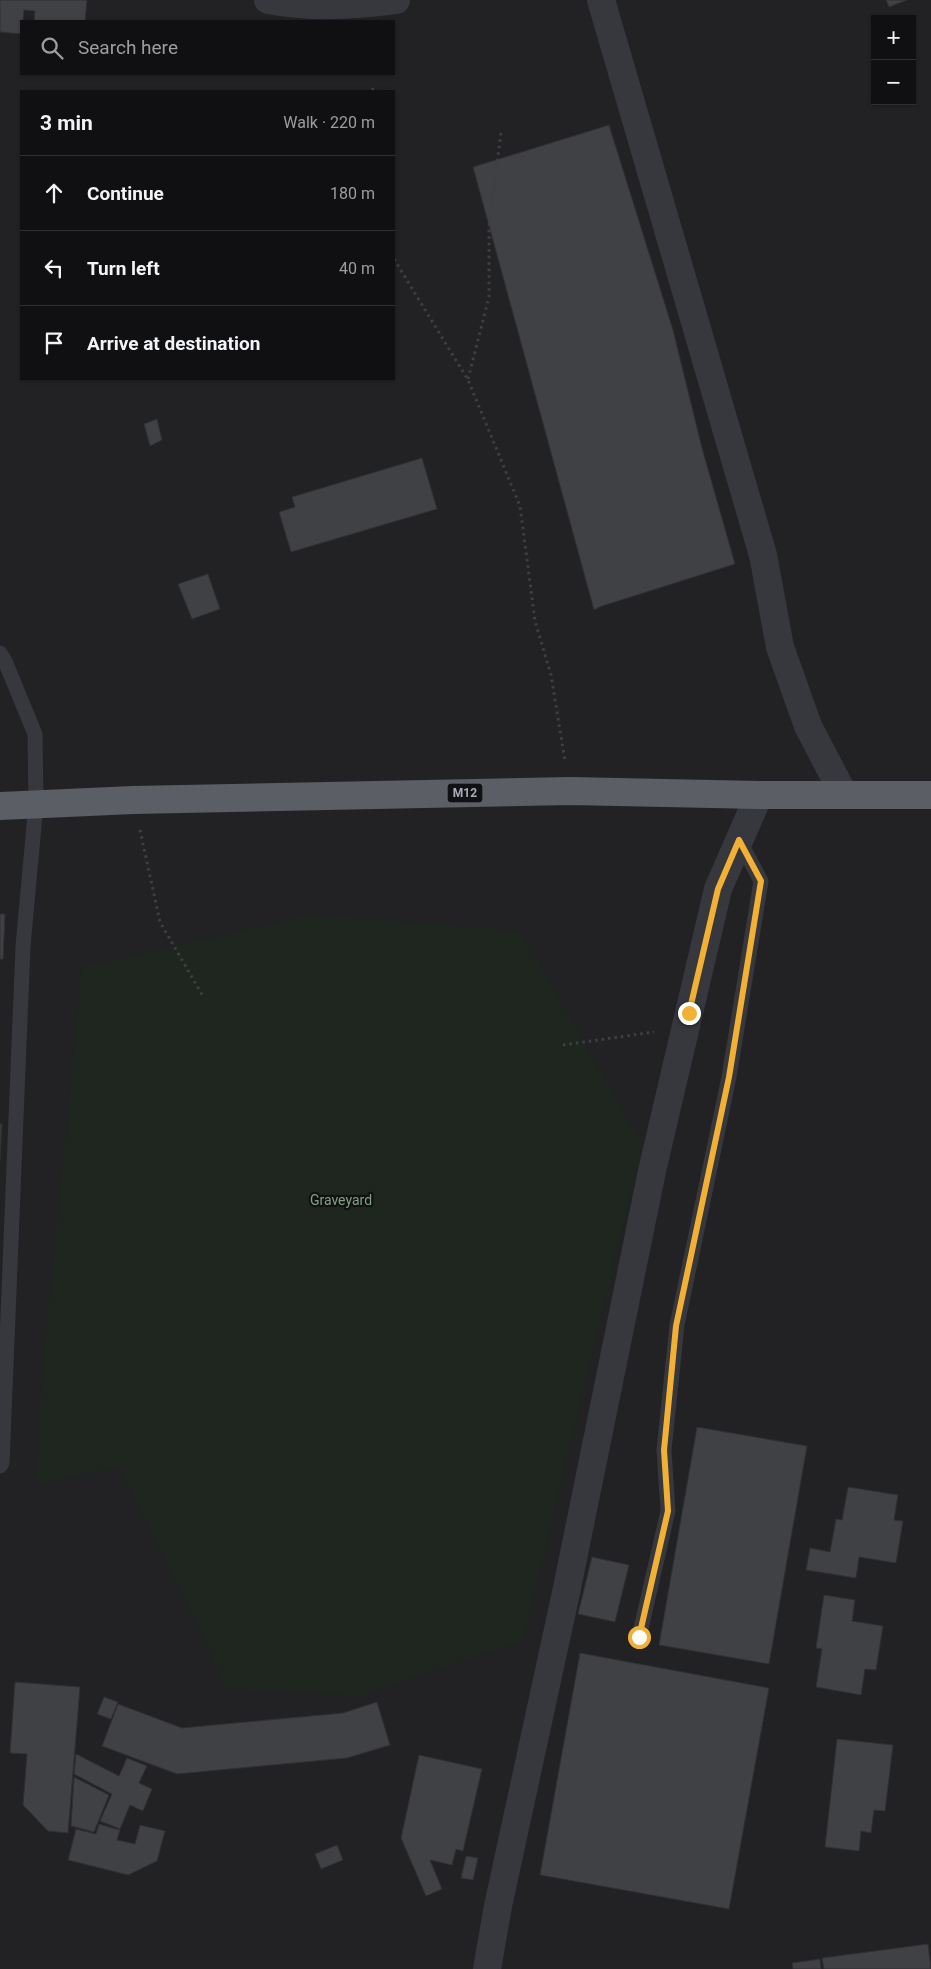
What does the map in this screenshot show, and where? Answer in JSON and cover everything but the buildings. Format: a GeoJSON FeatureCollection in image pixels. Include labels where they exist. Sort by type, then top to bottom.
{"type":"FeatureCollection","features":[{"type":"Feature","properties":{"kind":"highway","name":"M12"},"geometry":{"type":"LineString","coordinates":[[0,806],[133,800],[570,791],[759,795],[931,795]]}},
{"type":"Feature","properties":{"kind":"street"},"geometry":{"type":"LineString","coordinates":[[268,0],[297,5],[369,4],[396,0]]}},
{"type":"Feature","properties":{"kind":"street"},"geometry":{"type":"LineString","coordinates":[[601,0],[763,555],[780,647],[808,726],[844,795]]}},
{"type":"Feature","properties":{"kind":"street"},"geometry":{"type":"LineString","coordinates":[[487,1969],[498,1906],[567,1588],[652,1171],[718,889],[759,795]]}},
{"type":"Feature","properties":{"kind":"lane"},"geometry":{"type":"LineString","coordinates":[[0,653],[35,734],[36,804],[23,946],[2,1463],[0,1466]]}},
{"type":"Feature","properties":{"kind":"lane"},"geometry":{"type":"LineString","coordinates":[[639,1637],[668,1511],[664,1450],[676,1326],[729,1077],[761,881],[739,840]]}},
{"type":"Feature","properties":{"kind":"path"},"geometry":{"type":"LineString","coordinates":[[468,380],[489,297],[489,227],[501,132]]}},
{"type":"Feature","properties":{"kind":"path"},"geometry":{"type":"LineString","coordinates":[[395,261],[468,380],[520,506],[535,620],[551,675],[570,791]]}},
{"type":"Feature","properties":{"kind":"path"},"geometry":{"type":"LineString","coordinates":[[133,800],[160,922],[204,998]]}},
{"type":"Feature","properties":{"kind":"path"},"geometry":{"type":"LineString","coordinates":[[563,1045],[660,1031],[689,1013]]}},
{"type":"Feature","properties":{"kind":"shaded area"},"geometry":{"type":"Polygon","coordinates":[[[0,0],[931,0],[931,1969],[0,1969],[0,0]]]}},
{"type":"Feature","properties":{"kind":"green space","name":"Graveyard"},"geometry":{"type":"Polygon","coordinates":[[[314,914],[521,931],[643,1145],[523,1641],[363,1696],[227,1689],[119,1467],[36,1485],[43,1362],[82,967],[314,914]]]}},
{"type":"Feature","properties":{"kind":"route"},"geometry":{"type":"LineString","coordinates":[[639,1637],[668,1511],[664,1450],[676,1326],[729,1077],[761,881],[739,840],[718,889],[689,1013]]}}]}
